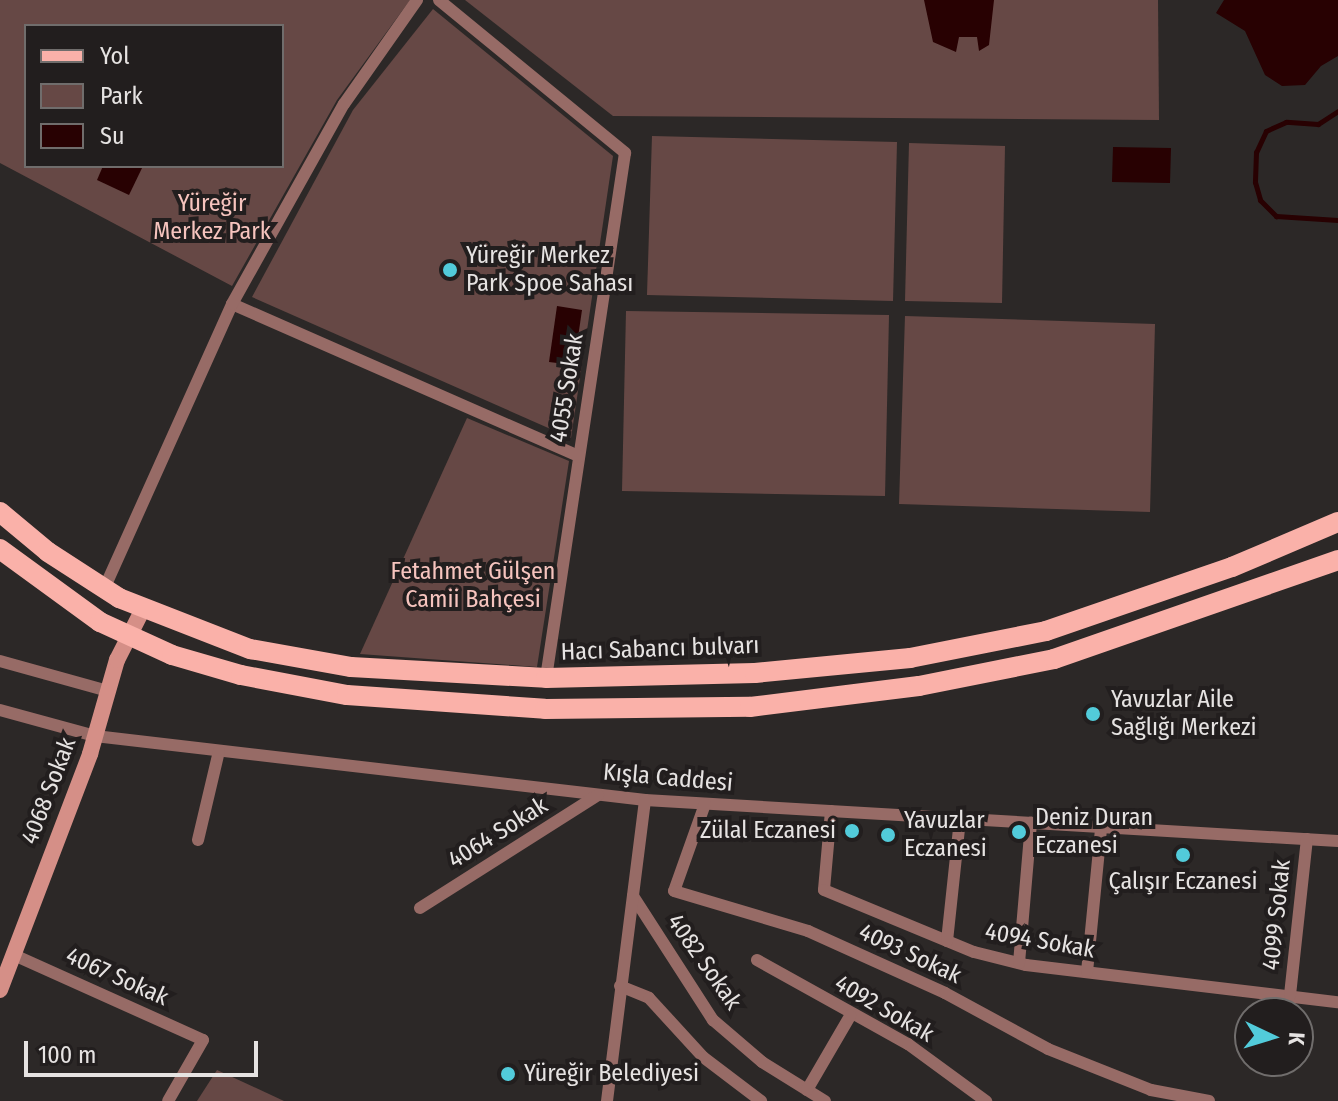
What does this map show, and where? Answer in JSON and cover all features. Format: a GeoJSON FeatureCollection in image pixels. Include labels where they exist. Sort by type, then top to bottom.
{"type":"FeatureCollection","features":[{"type":"Feature","properties":{"kind":"main road","name":"Hacı Sabancı bulvarı"},"geometry":{"type":"LineString","coordinates":[[0,512],[104,589],[143,609],[250,649],[351,667],[546,678],[755,673],[910,658],[1046,631],[1232,567],[1338,522]]}},
{"type":"Feature","properties":{"kind":"main road"},"geometry":{"type":"LineString","coordinates":[[0,549],[128,637],[241,675],[347,695],[545,709],[750,707],[919,686],[1054,659],[1338,560]]}},
{"type":"Feature","properties":{"kind":"main road","name":"4068 Sokak"},"geometry":{"type":"LineString","coordinates":[[0,990],[95,736],[128,637],[143,609]]}},
{"type":"Feature","properties":{"kind":"street"},"geometry":{"type":"LineString","coordinates":[[104,589],[232,304],[344,104],[417,0]]}},
{"type":"Feature","properties":{"kind":"street","name":"4055 Sokak"},"geometry":{"type":"LineString","coordinates":[[439,0],[625,153],[546,678]]}},
{"type":"Feature","properties":{"kind":"street"},"geometry":{"type":"LineString","coordinates":[[232,304],[579,456]]}},
{"type":"Feature","properties":{"kind":"street"},"geometry":{"type":"LineString","coordinates":[[0,661],[108,691]]}},
{"type":"Feature","properties":{"kind":"street","name":"Kışla Caddesi"},"geometry":{"type":"LineString","coordinates":[[0,710],[95,736],[645,800],[1338,841]]}},
{"type":"Feature","properties":{"kind":"street"},"geometry":{"type":"LineString","coordinates":[[198,840],[219,751]]}},
{"type":"Feature","properties":{"kind":"street","name":"4064 Sokak"},"geometry":{"type":"LineString","coordinates":[[420,908],[598,795]]}},
{"type":"Feature","properties":{"kind":"street"},"geometry":{"type":"LineString","coordinates":[[607,1101],[645,800]]}},
{"type":"Feature","properties":{"kind":"street","name":"4093 Sokak"},"geometry":{"type":"LineString","coordinates":[[705,804],[674,891],[808,931],[945,993],[1048,1049],[1151,1090],[1209,1101]]}},
{"type":"Feature","properties":{"kind":"street","name":"4094 Sokak"},"geometry":{"type":"LineString","coordinates":[[831,811],[824,890],[947,941],[1019,963],[1338,1002]]}},
{"type":"Feature","properties":{"kind":"street"},"geometry":{"type":"LineString","coordinates":[[947,941],[960,819]]}},
{"type":"Feature","properties":{"kind":"street"},"geometry":{"type":"LineString","coordinates":[[1019,963],[1031,823]]}},
{"type":"Feature","properties":{"kind":"street"},"geometry":{"type":"LineString","coordinates":[[1087,972],[1101,828]]}},
{"type":"Feature","properties":{"kind":"street","name":"4099 Sokak"},"geometry":{"type":"LineString","coordinates":[[1290,995],[1307,839]]}},
{"type":"Feature","properties":{"kind":"street","name":"4082 Sokak"},"geometry":{"type":"LineString","coordinates":[[633,896],[713,1020],[762,1062],[825,1101]]}},
{"type":"Feature","properties":{"kind":"street","name":"4067 Sokak"},"geometry":{"type":"LineString","coordinates":[[14,955],[203,1040],[168,1101]]}},
{"type":"Feature","properties":{"kind":"street","name":"4092 Sokak"},"geometry":{"type":"LineString","coordinates":[[757,960],[850,1016],[908,1044],[986,1101]]}},
{"type":"Feature","properties":{"kind":"street"},"geometry":{"type":"LineString","coordinates":[[620,986],[649,998],[703,1057],[761,1101]]}},
{"type":"Feature","properties":{"kind":"street"},"geometry":{"type":"LineString","coordinates":[[807,1090],[850,1016]]}},
{"type":"Feature","properties":{"kind":"green space","name":"Yüreğir Merkez Park"},"geometry":{"type":"Polygon","coordinates":[[[0,0],[410,0],[337,100],[232,286],[0,163],[0,0]]]}},
{"type":"Feature","properties":{"kind":"green space"},"geometry":{"type":"Polygon","coordinates":[[[465,0],[1158,0],[1159,120],[613,116],[465,0]]]}},
{"type":"Feature","properties":{"kind":"green space"},"geometry":{"type":"Polygon","coordinates":[[[433,9],[613,156],[571,438],[252,297],[353,110],[433,9]]]}},
{"type":"Feature","properties":{"kind":"green space"},"geometry":{"type":"Polygon","coordinates":[[[652,136],[897,142],[893,301],[647,295],[652,136]]]}},
{"type":"Feature","properties":{"kind":"green space"},"geometry":{"type":"Polygon","coordinates":[[[909,143],[1005,146],[1002,303],[905,301],[909,143]]]}},
{"type":"Feature","properties":{"kind":"green space"},"geometry":{"type":"Polygon","coordinates":[[[626,311],[889,315],[885,496],[622,491],[626,311]]]}},
{"type":"Feature","properties":{"kind":"green space"},"geometry":{"type":"Polygon","coordinates":[[[905,316],[1155,324],[1150,512],[899,504],[905,316]]]}},
{"type":"Feature","properties":{"kind":"green space","name":"Fetahmet Gülşen Camii Bahçesi"},"geometry":{"type":"Polygon","coordinates":[[[467,418],[569,461],[537,667],[360,654],[467,418]]]}},
{"type":"Feature","properties":{"kind":"green space"},"geometry":{"type":"Polygon","coordinates":[[[217,1070],[284,1101],[197,1101],[217,1070]]]}},
{"type":"Feature","properties":{"kind":"water"},"geometry":{"type":"Polygon","coordinates":[[[924,0],[994,0],[989,45],[979,51],[977,37],[959,37],[956,52],[933,42],[924,0]]]}},
{"type":"Feature","properties":{"kind":"water"},"geometry":{"type":"Polygon","coordinates":[[[1224,0],[1338,0],[1338,56],[1321,66],[1305,85],[1282,86],[1265,75],[1245,31],[1216,13],[1224,0]]]}},
{"type":"Feature","properties":{"kind":"water"},"geometry":{"type":"Polygon","coordinates":[[[1113,147],[1171,148],[1170,183],[1112,182],[1113,147]]]}},
{"type":"Feature","properties":{"kind":"water"},"geometry":{"type":"Polygon","coordinates":[[[102,168],[142,168],[129,195],[97,180],[102,168]]]}},
{"type":"Feature","properties":{"kind":"water"},"geometry":{"type":"Polygon","coordinates":[[[557,306],[582,310],[574,365],[549,362],[557,306]]]}},
{"type":"Feature","properties":{"kind":"waterway"},"geometry":{"type":"LineString","coordinates":[[1338,111],[1318,124],[1286,122],[1266,131],[1256,152],[1255,182],[1260,200],[1276,216],[1338,220]]}},
{"type":"Feature","properties":{"kind":"place","name":"Yüreğir Merkez Park Spoe Sahası"},"geometry":{"type":"Point","coordinates":[450,270]}},
{"type":"Feature","properties":{"kind":"place","name":"Yavuzlar Aile Sağlığı Merkezi"},"geometry":{"type":"Point","coordinates":[1093,714]}},
{"type":"Feature","properties":{"kind":"place","name":"Zülal Eczanesi"},"geometry":{"type":"Point","coordinates":[852,831]}},
{"type":"Feature","properties":{"kind":"place","name":"Deniz Duran Eczanesi"},"geometry":{"type":"Point","coordinates":[1019,832]}},
{"type":"Feature","properties":{"kind":"place","name":"Yavuzlar Eczanesi"},"geometry":{"type":"Point","coordinates":[888,835]}},
{"type":"Feature","properties":{"kind":"place","name":"Çalışır Eczanesi"},"geometry":{"type":"Point","coordinates":[1183,855]}},
{"type":"Feature","properties":{"kind":"place","name":"Yüreğir Belediyesi"},"geometry":{"type":"Point","coordinates":[508,1074]}}]}
